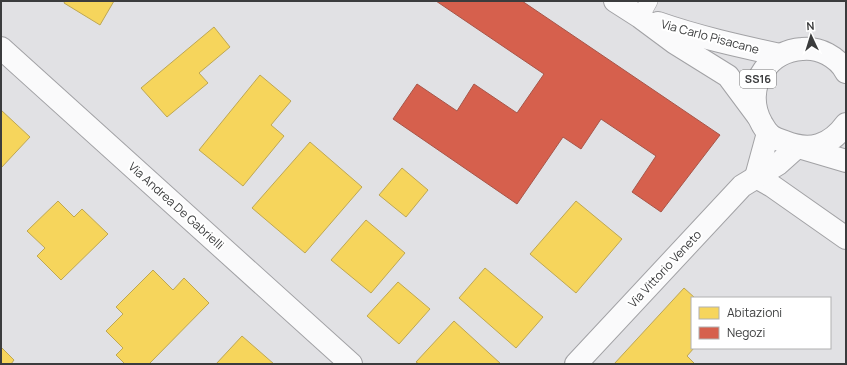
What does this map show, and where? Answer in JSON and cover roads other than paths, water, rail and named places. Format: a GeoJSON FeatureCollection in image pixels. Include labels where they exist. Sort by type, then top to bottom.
{"type":"FeatureCollection","features":[{"type":"Feature","properties":{"kind":"street","name":"Via Carlo Pisacane"},"geometry":{"type":"LineString","coordinates":[[614,1],[645,9],[683,32],[741,47],[780,55]]}},
{"type":"Feature","properties":{"kind":"street","name":"Via Carlo Pisacane"},"geometry":{"type":"LineString","coordinates":[[645,9],[675,43],[728,76],[774,138],[846,161]]}},
{"type":"Feature","properties":{"kind":"street","name":"Via Andrea De Gabrielli"},"geometry":{"type":"LineString","coordinates":[[1,48],[351,364]]}},
{"type":"Feature","properties":{"kind":"street","name":"Via Carlo Pisacane"},"geometry":{"type":"LineString","coordinates":[[763,124],[754,102],[755,88],[760,74],[768,63],[780,55],[793,49],[807,48],[821,51],[833,58],[844,68],[846,72]]}},
{"type":"Feature","properties":{"kind":"street"},"geometry":{"type":"LineString","coordinates":[[763,124],[756,177],[772,186],[846,238]]}},
{"type":"Feature","properties":{"kind":"street"},"geometry":{"type":"LineString","coordinates":[[799,147],[815,147],[829,141],[840,133],[846,124]]}},
{"type":"Feature","properties":{"kind":"street","name":"Via Vittorio Veneto"},"geometry":{"type":"LineString","coordinates":[[576,364],[742,186],[778,164],[799,147]]}}]}
